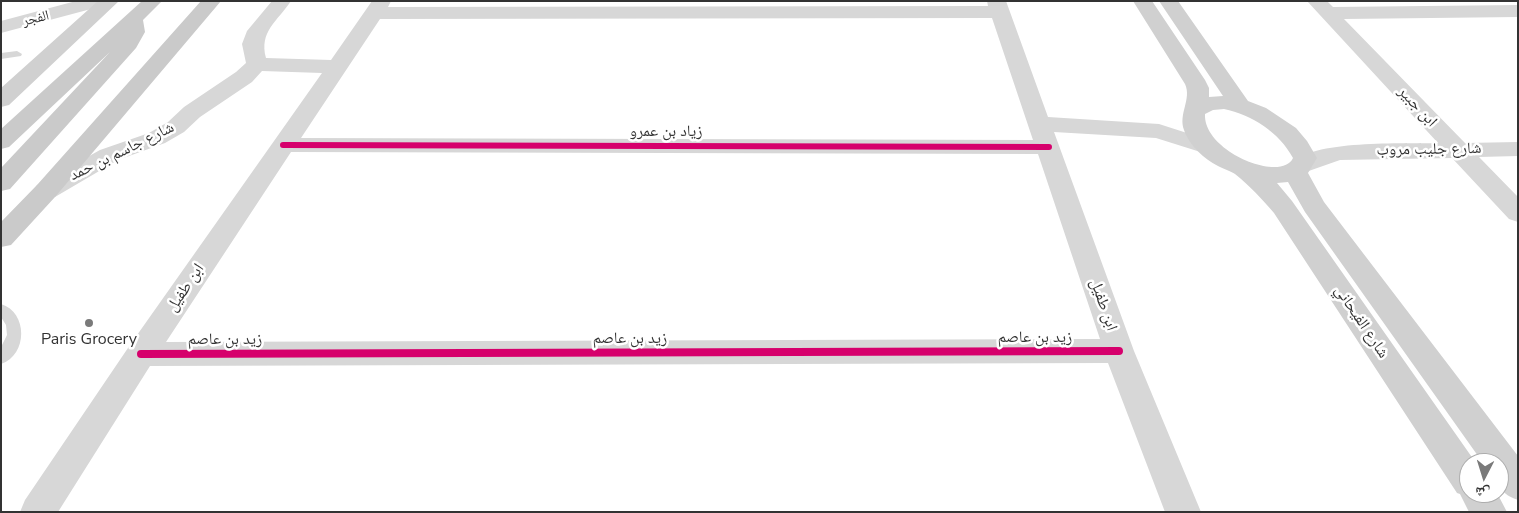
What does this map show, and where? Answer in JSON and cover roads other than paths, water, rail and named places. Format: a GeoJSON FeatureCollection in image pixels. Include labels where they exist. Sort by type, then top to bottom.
{"type":"FeatureCollection","features":[{"type":"Feature","properties":{"kind":"main road"},"geometry":{"type":"LineString","coordinates":[[1,142],[134,21],[153,1]]}},
{"type":"Feature","properties":{"kind":"main road","name":"شارع جاسم بن حمد"},"geometry":{"type":"LineString","coordinates":[[1,238],[46,191],[212,1]]}},
{"type":"Feature","properties":{"kind":"main road"},"geometry":{"type":"LineString","coordinates":[[1,183],[129,44],[135,32],[134,21]]}},
{"type":"Feature","properties":{"kind":"street","name":"الفجر"},"geometry":{"type":"LineString","coordinates":[[1,28],[100,1]]}},
{"type":"Feature","properties":{"kind":"street"},"geometry":{"type":"LineString","coordinates":[[1,100],[110,1]]}},
{"type":"Feature","properties":{"kind":"street"},"geometry":{"type":"LineString","coordinates":[[282,1],[258,31],[252,44],[256,64],[337,67]]}},
{"type":"Feature","properties":{"kind":"street"},"geometry":{"type":"LineString","coordinates":[[1142,1],[1191,75],[1198,89],[1194,113],[1200,138],[1231,164],[1245,170],[1264,175],[1281,175],[1299,168]]}},
{"type":"Feature","properties":{"kind":"street"},"geometry":{"type":"LineString","coordinates":[[1168,1],[1240,105]]}},
{"type":"Feature","properties":{"kind":"street"},"geometry":{"type":"LineString","coordinates":[[378,7],[998,7]]}},
{"type":"Feature","properties":{"kind":"street","name":"ابن طفيل"},"geometry":{"type":"LineString","coordinates":[[38,512],[141,354],[378,7]]}},
{"type":"Feature","properties":{"kind":"street","name":"ابن طفيل"},"geometry":{"type":"LineString","coordinates":[[998,7],[1045,136],[1119,351],[1183,512]]}},
{"type":"Feature","properties":{"kind":"street"},"geometry":{"type":"LineString","coordinates":[[1322,7],[1518,11]]}},
{"type":"Feature","properties":{"kind":"street","name":"ابن جبير"},"geometry":{"type":"LineString","coordinates":[[1322,7],[1518,213]]}},
{"type":"Feature","properties":{"kind":"street","name":"الفجر"},"geometry":{"type":"LineString","coordinates":[[1,28],[46,26],[63,32],[67,40]]}},
{"type":"Feature","properties":{"kind":"street","name":"شارع جاسم بن حمد"},"geometry":{"type":"LineString","coordinates":[[46,191],[109,155],[157,138],[176,127],[192,112],[244,77],[256,64]]}},
{"type":"Feature","properties":{"kind":"street"},"geometry":{"type":"LineString","coordinates":[[1045,136],[1129,128],[1194,113],[1210,102],[1240,105]]}},
{"type":"Feature","properties":{"kind":"street","name":"شارع الفيحاني"},"geometry":{"type":"LineString","coordinates":[[1240,105],[1257,112],[1289,136],[1303,151],[1305,158],[1299,168],[1314,206],[1518,484]]}},
{"type":"Feature","properties":{"kind":"street"},"geometry":{"type":"LineString","coordinates":[[1129,128],[1159,131],[1210,148]]}},
{"type":"Feature","properties":{"kind":"street","name":"زياد بن عمرو"},"geometry":{"type":"LineString","coordinates":[[283,145],[1045,136]]}},
{"type":"Feature","properties":{"kind":"street","name":"شارع جليب مروب"},"geometry":{"type":"LineString","coordinates":[[1289,136],[1340,153]]}},
{"type":"Feature","properties":{"kind":"street","name":"شارع جليب مروب"},"geometry":{"type":"LineString","coordinates":[[1299,168],[1314,159],[1340,153],[1518,149]]}},
{"type":"Feature","properties":{"kind":"street","name":"شارع الفيحاني"},"geometry":{"type":"LineString","coordinates":[[1245,170],[1268,189],[1283,207],[1459,467]]}},
{"type":"Feature","properties":{"kind":"street","name":"زيد بن عاصم"},"geometry":{"type":"LineString","coordinates":[[141,354],[1119,351]]}},
{"type":"Feature","properties":{"kind":"lane"},"geometry":{"type":"LineString","coordinates":[[1,56],[17,54]]}},
{"type":"Feature","properties":{"kind":"lane"},"geometry":{"type":"LineString","coordinates":[[1,309],[6,311],[14,325],[13,343],[1,358]]}},
{"type":"Feature","properties":{"kind":"place","name":"Paris Grocery"},"geometry":{"type":"Point","coordinates":[89,323]}}]}
